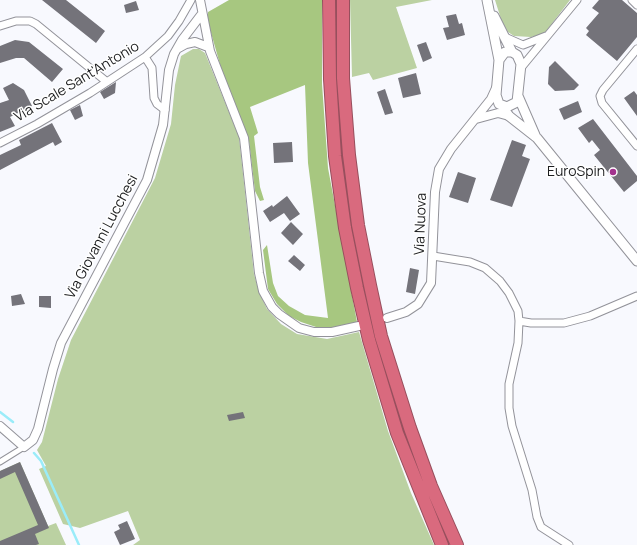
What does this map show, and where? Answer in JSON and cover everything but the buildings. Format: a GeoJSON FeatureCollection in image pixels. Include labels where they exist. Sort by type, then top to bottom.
{"type":"FeatureCollection","features":[{"type":"Feature","properties":{"kind":"highway"},"geometry":{"type":"LineString","coordinates":[[329,0],[330,79],[335,156],[345,228],[357,288],[370,346],[397,433],[442,545]]}},
{"type":"Feature","properties":{"kind":"highway"},"geometry":{"type":"LineString","coordinates":[[343,0],[343,78],[349,155],[358,225],[370,285],[381,336],[410,428],[431,486],[457,545]]}},
{"type":"Feature","properties":{"kind":"main road"},"geometry":{"type":"LineString","coordinates":[[488,0],[498,25],[506,37],[512,52],[517,56],[521,64],[517,82],[517,102],[500,110]]}},
{"type":"Feature","properties":{"kind":"main road"},"geometry":{"type":"LineString","coordinates":[[488,0],[499,60],[497,99],[500,110],[536,138],[637,261]]}},
{"type":"Feature","properties":{"kind":"main road"},"geometry":{"type":"LineString","coordinates":[[499,60],[505,52],[512,52]]}},
{"type":"Feature","properties":{"kind":"main road"},"geometry":{"type":"LineString","coordinates":[[518,96],[536,138]]}},
{"type":"Feature","properties":{"kind":"street","name":"Via Scale Sant'Antonio"},"geometry":{"type":"LineString","coordinates":[[0,143],[37,124],[107,82],[145,57],[168,36],[180,21],[191,0]]}},
{"type":"Feature","properties":{"kind":"street"},"geometry":{"type":"LineString","coordinates":[[200,0],[201,15],[208,47],[244,138],[263,291],[279,314],[299,328],[314,332],[332,332],[359,326]]}},
{"type":"Feature","properties":{"kind":"street"},"geometry":{"type":"LineString","coordinates":[[519,69],[577,0]]}},
{"type":"Feature","properties":{"kind":"street"},"geometry":{"type":"LineString","coordinates":[[632,0],[637,5]]}},
{"type":"Feature","properties":{"kind":"street","name":"Via Giovanni Lucchesi"},"geometry":{"type":"LineString","coordinates":[[24,448],[33,440],[38,430],[53,368],[62,343],[147,180],[163,125],[170,70],[177,49],[201,15]]}},
{"type":"Feature","properties":{"kind":"street"},"geometry":{"type":"LineString","coordinates":[[0,26],[16,21],[30,21],[36,24],[107,82]]}},
{"type":"Feature","properties":{"kind":"street"},"geometry":{"type":"LineString","coordinates":[[512,52],[523,45],[539,40],[549,34]]}},
{"type":"Feature","properties":{"kind":"street"},"geometry":{"type":"LineString","coordinates":[[506,37],[523,45]]}},
{"type":"Feature","properties":{"kind":"street"},"geometry":{"type":"LineString","coordinates":[[177,49],[186,44],[195,42],[208,47]]}},
{"type":"Feature","properties":{"kind":"street"},"geometry":{"type":"LineString","coordinates":[[637,49],[603,90],[600,96],[602,103],[637,146]]}},
{"type":"Feature","properties":{"kind":"street"},"geometry":{"type":"LineString","coordinates":[[145,57],[152,68],[154,98],[157,104],[165,110]]}},
{"type":"Feature","properties":{"kind":"street","name":"Via Nuova"},"geometry":{"type":"LineString","coordinates":[[387,318],[406,312],[418,304],[431,283],[435,192],[439,169],[451,148],[476,119],[491,99],[497,87]]}},
{"type":"Feature","properties":{"kind":"street"},"geometry":{"type":"LineString","coordinates":[[476,119],[500,110]]}},
{"type":"Feature","properties":{"kind":"street"},"geometry":{"type":"LineString","coordinates":[[433,256],[470,262],[485,268],[500,281],[509,293],[518,311],[518,343],[508,384],[509,408],[512,426],[532,490],[537,517],[541,527],[569,545]]}},
{"type":"Feature","properties":{"kind":"street"},"geometry":{"type":"LineString","coordinates":[[519,320],[531,323],[564,323],[590,316],[637,296]]}},
{"type":"Feature","properties":{"kind":"street"},"geometry":{"type":"LineString","coordinates":[[0,426],[24,448],[0,462]]}},
{"type":"Feature","properties":{"kind":"green space"},"geometry":{"type":"Polygon","coordinates":[[[229,0],[322,0],[322,84],[328,168],[357,322],[332,328],[316,327],[301,322],[289,316],[277,304],[268,289],[263,250],[267,245],[273,283],[278,296],[289,306],[305,315],[328,318],[308,163],[305,85],[250,107],[258,133],[254,136],[260,187],[264,200],[260,201],[255,191],[249,141],[223,75],[208,22],[208,12],[229,0]]]}},
{"type":"Feature","properties":{"kind":"green space"},"geometry":{"type":"Polygon","coordinates":[[[350,0],[432,0],[396,7],[417,68],[373,80],[369,73],[352,77],[350,0]]]}},
{"type":"Feature","properties":{"kind":"green space"},"geometry":{"type":"Polygon","coordinates":[[[495,0],[570,0],[544,34],[531,37],[514,36],[508,32],[501,19],[495,0]]]}},
{"type":"Feature","properties":{"kind":"green space"},"geometry":{"type":"Polygon","coordinates":[[[193,49],[199,49],[205,53],[239,137],[254,274],[259,292],[267,309],[281,324],[297,334],[327,339],[359,332],[388,431],[411,493],[434,545],[133,545],[140,540],[128,511],[80,528],[63,524],[39,469],[46,466],[37,450],[42,442],[58,379],[71,340],[155,178],[171,124],[175,85],[181,56],[193,49]]]}},
{"type":"Feature","properties":{"kind":"green space"},"geometry":{"type":"Polygon","coordinates":[[[20,462],[48,526],[56,523],[66,545],[0,545],[0,471],[20,462]]]}},
{"type":"Feature","properties":{"kind":"waterway"},"geometry":{"type":"LineString","coordinates":[[0,412],[13,422]]}},
{"type":"Feature","properties":{"kind":"waterway"},"geometry":{"type":"LineString","coordinates":[[34,453],[41,461],[79,545]]}},
{"type":"Feature","properties":{"kind":"place","name":"EuroSpin"},"geometry":{"type":"Point","coordinates":[613,172]}}]}
